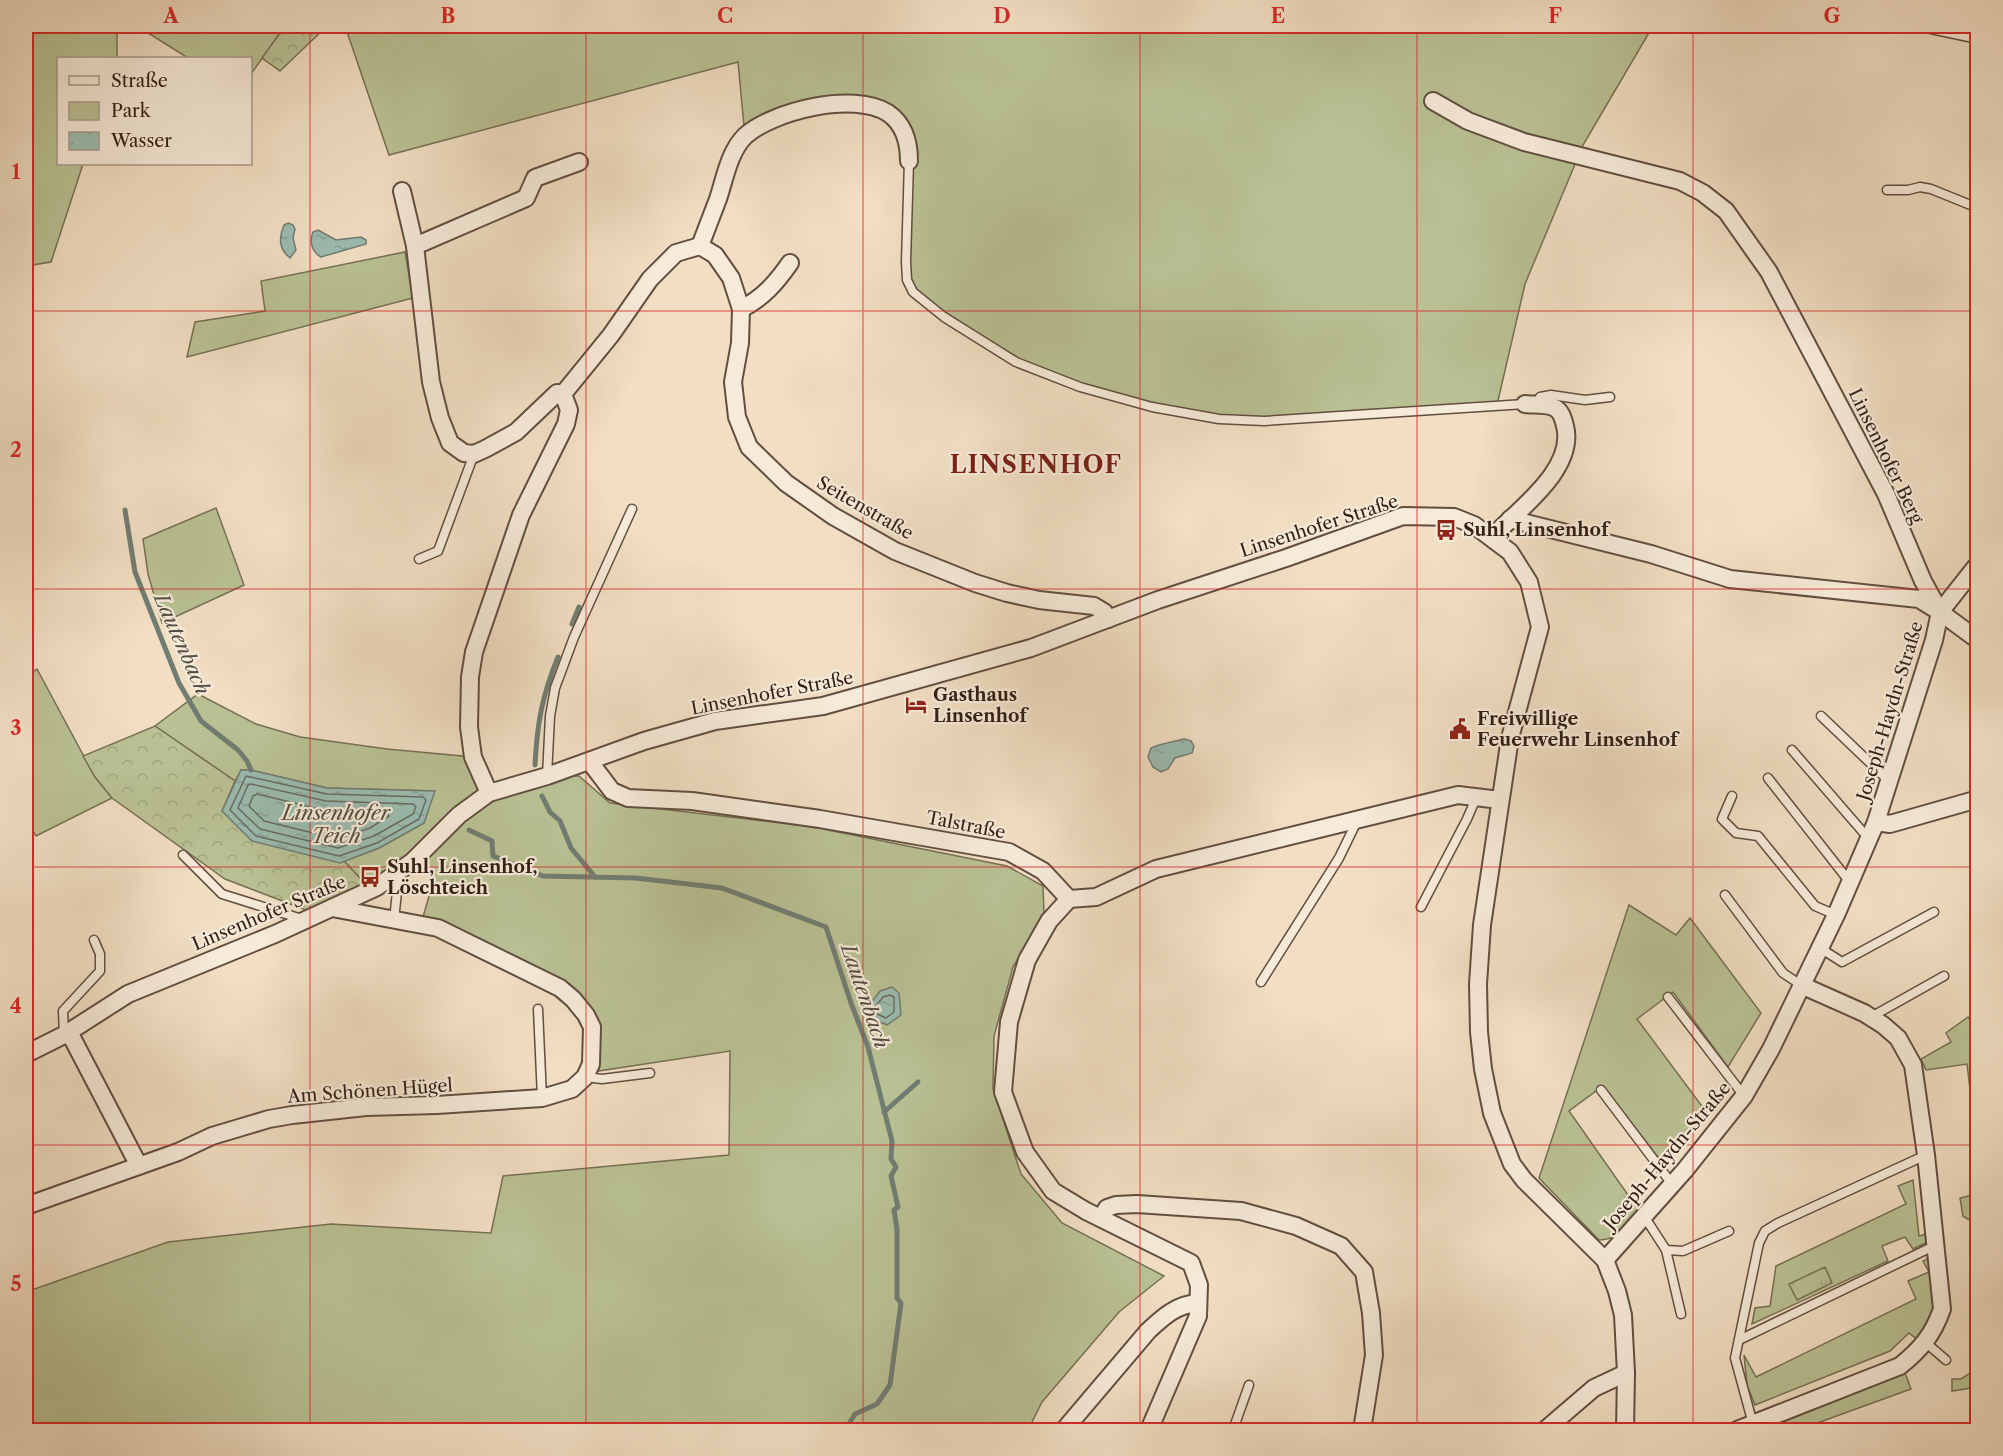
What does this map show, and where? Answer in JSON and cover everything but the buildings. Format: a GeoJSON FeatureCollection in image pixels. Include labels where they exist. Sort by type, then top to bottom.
{"type":"FeatureCollection","features":[{"type":"Feature","properties":{"kind":"street","name":"Linsenhofer Berg"},"geometry":{"type":"LineString","coordinates":[[1433,101],[1468,121],[1524,142],[1680,181],[1703,193],[1726,211],[1769,272],[1886,494],[1923,581],[1940,612]]}},
{"type":"Feature","properties":{"kind":"street"},"geometry":{"type":"LineString","coordinates":[[563,394],[611,335],[651,279],[676,254],[700,246],[729,162],[745,137],[766,122],[787,114],[822,106],[854,104],[872,106],[888,114],[902,128],[909,147],[909,161]]}},
{"type":"Feature","properties":{"kind":"street"},"geometry":{"type":"LineString","coordinates":[[415,246],[526,198],[535,178],[579,162]]}},
{"type":"Feature","properties":{"kind":"street"},"geometry":{"type":"LineString","coordinates":[[402,191],[415,246],[431,382],[440,418],[450,443],[464,453],[474,454],[516,432],[557,393],[563,394]]}},
{"type":"Feature","properties":{"kind":"street","name":"Seitenstraße"},"geometry":{"type":"LineString","coordinates":[[700,246],[715,255],[731,278],[741,309],[740,343],[734,382],[737,417],[748,447],[786,483],[833,516],[895,551],[975,583],[1007,593],[1039,600],[1094,606],[1104,612],[1108,619]]}},
{"type":"Feature","properties":{"kind":"street"},"geometry":{"type":"LineString","coordinates":[[741,309],[755,302],[767,292],[790,263]]}},
{"type":"Feature","properties":{"kind":"street"},"geometry":{"type":"LineString","coordinates":[[489,793],[473,757],[469,727],[470,677],[474,652],[521,515],[566,424],[569,410],[563,394]]}},
{"type":"Feature","properties":{"kind":"street"},"geometry":{"type":"LineString","coordinates":[[1492,537],[1551,479],[1563,455],[1566,430],[1562,415],[1554,407],[1531,404]]}},
{"type":"Feature","properties":{"kind":"street","name":"Linsenhofer Straße"},"geometry":{"type":"LineString","coordinates":[[26,1054],[67,1034],[128,994],[306,920],[371,890],[399,872],[423,852],[459,815],[489,793],[590,762],[644,741],[715,721],[823,706],[1030,648],[1158,600],[1403,516],[1454,517],[1474,525],[1510,552],[1529,582],[1540,627],[1510,738],[1482,925],[1478,984],[1483,1069],[1492,1113],[1512,1164],[1524,1180],[1605,1260],[1623,1315],[1626,1373],[1625,1431]]}},
{"type":"Feature","properties":{"kind":"street"},"geometry":{"type":"LineString","coordinates":[[1510,519],[1651,554],[1730,579],[1919,599],[1977,640]]}},
{"type":"Feature","properties":{"kind":"street"},"geometry":{"type":"LineString","coordinates":[[1940,612],[1977,564]]}},
{"type":"Feature","properties":{"kind":"street","name":"Joseph-Haydn-Straße"},"geometry":{"type":"LineString","coordinates":[[1605,1260],[1672,1184],[1744,1096],[1771,1049],[1836,915],[1876,822],[1934,640],[1940,612]]}},
{"type":"Feature","properties":{"kind":"street","name":"Talstraße"},"geometry":{"type":"LineString","coordinates":[[590,762],[612,791],[628,798],[692,801],[820,819],[1009,852],[1043,871],[1069,899]]}},
{"type":"Feature","properties":{"kind":"street"},"geometry":{"type":"LineString","coordinates":[[1149,1431],[1198,1316],[1199,1285],[1191,1263],[1053,1191],[1025,1152],[1003,1092],[1009,1022],[1027,960],[1049,921],[1069,899],[1096,897],[1156,869],[1458,795],[1500,800]]}},
{"type":"Feature","properties":{"kind":"street","name":"Joseph-Haydn-Straße"},"geometry":{"type":"LineString","coordinates":[[1876,822],[1890,824],[1977,799]]}},
{"type":"Feature","properties":{"kind":"street"},"geometry":{"type":"LineString","coordinates":[[332,908],[438,928],[560,988],[573,999],[592,1027],[591,1064],[585,1077]]}},
{"type":"Feature","properties":{"kind":"street"},"geometry":{"type":"LineString","coordinates":[[1737,1431],[1900,1366],[1925,1342],[1936,1327],[1942,1309],[1926,1155],[1913,1065],[1898,1038],[1883,1025],[1801,985]]}},
{"type":"Feature","properties":{"kind":"street"},"geometry":{"type":"LineString","coordinates":[[67,1034],[139,1166]]}},
{"type":"Feature","properties":{"kind":"street","name":"Am Schönen Hügel"},"geometry":{"type":"LineString","coordinates":[[26,1206],[178,1152],[212,1136],[242,1126],[292,1115],[366,1107],[436,1106],[542,1098],[572,1089],[585,1077]]}},
{"type":"Feature","properties":{"kind":"street"},"geometry":{"type":"LineString","coordinates":[[1101,1218],[1107,1208],[1116,1205],[1137,1204],[1241,1211],[1296,1226],[1341,1246],[1364,1272],[1371,1313],[1374,1355],[1362,1431]]}},
{"type":"Feature","properties":{"kind":"street"},"geometry":{"type":"LineString","coordinates":[[1064,1431],[1148,1331],[1178,1307],[1198,1303]]}},
{"type":"Feature","properties":{"kind":"street"},"geometry":{"type":"LineString","coordinates":[[1545,1431],[1594,1388],[1626,1373]]}},
{"type":"Feature","properties":{"kind":"lane"},"geometry":{"type":"LineString","coordinates":[[1917,26],[1977,39]]}},
{"type":"Feature","properties":{"kind":"lane"},"geometry":{"type":"LineString","coordinates":[[909,161],[906,262],[907,280],[913,292],[944,317],[1016,362],[1080,387],[1152,407],[1219,419],[1264,421],[1531,404],[1540,397],[1551,395],[1585,400],[1610,398]]}},
{"type":"Feature","properties":{"kind":"lane"},"geometry":{"type":"LineString","coordinates":[[1887,190],[1908,190],[1920,187],[1931,189],[1977,208]]}},
{"type":"Feature","properties":{"kind":"lane"},"geometry":{"type":"LineString","coordinates":[[419,559],[438,551],[474,454]]}},
{"type":"Feature","properties":{"kind":"lane"},"geometry":{"type":"LineString","coordinates":[[547,776],[550,716],[555,688],[574,637],[632,509]]}},
{"type":"Feature","properties":{"kind":"lane"},"geometry":{"type":"LineString","coordinates":[[1821,716],[1889,781]]}},
{"type":"Feature","properties":{"kind":"lane"},"geometry":{"type":"LineString","coordinates":[[1792,750],[1869,839]]}},
{"type":"Feature","properties":{"kind":"lane"},"geometry":{"type":"LineString","coordinates":[[1768,778],[1849,881]]}},
{"type":"Feature","properties":{"kind":"lane"},"geometry":{"type":"LineString","coordinates":[[1421,907],[1477,796]]}},
{"type":"Feature","properties":{"kind":"lane"},"geometry":{"type":"LineString","coordinates":[[1732,796],[1722,819],[1736,833],[1758,836],[1815,906],[1836,915]]}},
{"type":"Feature","properties":{"kind":"lane"},"geometry":{"type":"LineString","coordinates":[[1261,982],[1339,858],[1358,819]]}},
{"type":"Feature","properties":{"kind":"lane"},"geometry":{"type":"LineString","coordinates":[[183,855],[222,894],[306,920]]}},
{"type":"Feature","properties":{"kind":"lane"},"geometry":{"type":"LineString","coordinates":[[394,920],[399,872]]}},
{"type":"Feature","properties":{"kind":"lane"},"geometry":{"type":"LineString","coordinates":[[1725,896],[1783,973],[1801,985]]}},
{"type":"Feature","properties":{"kind":"lane"},"geometry":{"type":"LineString","coordinates":[[1820,948],[1842,962],[1934,912]]}},
{"type":"Feature","properties":{"kind":"lane"},"geometry":{"type":"LineString","coordinates":[[67,1034],[63,1011],[100,971],[100,954],[94,940]]}},
{"type":"Feature","properties":{"kind":"lane"},"geometry":{"type":"LineString","coordinates":[[1870,1017],[1944,976]]}},
{"type":"Feature","properties":{"kind":"lane"},"geometry":{"type":"LineString","coordinates":[[1668,997],[1744,1096]]}},
{"type":"Feature","properties":{"kind":"lane"},"geometry":{"type":"LineString","coordinates":[[538,1009],[542,1098]]}},
{"type":"Feature","properties":{"kind":"lane"},"geometry":{"type":"LineString","coordinates":[[585,1077],[602,1079],[650,1073]]}},
{"type":"Feature","properties":{"kind":"lane"},"geometry":{"type":"LineString","coordinates":[[1601,1089],[1672,1184]]}},
{"type":"Feature","properties":{"kind":"lane"},"geometry":{"type":"LineString","coordinates":[[1753,1425],[1735,1358],[1759,1243],[1765,1231],[1926,1155]]}},
{"type":"Feature","properties":{"kind":"lane"},"geometry":{"type":"LineString","coordinates":[[1644,1216],[1666,1250],[1681,1314]]}},
{"type":"Feature","properties":{"kind":"lane"},"geometry":{"type":"LineString","coordinates":[[1666,1250],[1683,1251],[1730,1231]]}},
{"type":"Feature","properties":{"kind":"lane"},"geometry":{"type":"LineString","coordinates":[[1739,1340],[1936,1245]]}},
{"type":"Feature","properties":{"kind":"lane"},"geometry":{"type":"LineString","coordinates":[[1925,1342],[1946,1360]]}},
{"type":"Feature","properties":{"kind":"lane"},"geometry":{"type":"LineString","coordinates":[[1233,1431],[1249,1385]]}},
{"type":"Feature","properties":{"kind":"green space"},"geometry":{"type":"Polygon","coordinates":[[[26,26],[117,26],[117,57],[57,57],[57,165],[83,165],[51,262],[26,266],[26,26]]]}},
{"type":"Feature","properties":{"kind":"green space"},"geometry":{"type":"Polygon","coordinates":[[[137,26],[285,26],[252,73],[252,57],[186,57],[137,26]]]}},
{"type":"Feature","properties":{"kind":"green space"},"geometry":{"type":"Polygon","coordinates":[[[285,26],[327,26],[280,71],[262,58],[285,26]]]}},
{"type":"Feature","properties":{"kind":"green space"},"geometry":{"type":"Polygon","coordinates":[[[345,26],[1653,26],[1583,145],[1525,284],[1497,405],[1264,421],[1152,407],[1016,362],[913,292],[907,280],[909,161],[888,114],[822,106],[745,137],[738,62],[389,155],[345,26]]]}},
{"type":"Feature","properties":{"kind":"green space"},"geometry":{"type":"Polygon","coordinates":[[[405,252],[413,298],[187,357],[195,322],[265,311],[261,281],[405,252]]]}},
{"type":"Feature","properties":{"kind":"green space"},"geometry":{"type":"Polygon","coordinates":[[[216,508],[244,585],[162,623],[148,574],[143,539],[216,508]]]}},
{"type":"Feature","properties":{"kind":"green space"},"geometry":{"type":"Polygon","coordinates":[[[37,669],[95,777],[112,798],[36,836],[26,820],[26,676],[37,669]]]}},
{"type":"Feature","properties":{"kind":"green space"},"geometry":{"type":"Polygon","coordinates":[[[198,694],[256,724],[300,737],[387,749],[473,757],[489,793],[547,776],[579,776],[610,803],[808,826],[1007,866],[1043,886],[1044,914],[1013,967],[994,1036],[993,1089],[1021,1174],[1062,1223],[1164,1276],[1119,1312],[1042,1402],[1028,1430],[26,1430],[26,1292],[168,1242],[331,1224],[491,1233],[503,1176],[729,1155],[730,1051],[585,1073],[587,1029],[558,993],[423,917],[432,886],[423,852],[371,890],[344,861],[379,848],[424,823],[434,791],[327,788],[251,770],[241,770],[235,781],[155,726],[198,694]]]}},
{"type":"Feature","properties":{"kind":"green space"},"geometry":{"type":"Polygon","coordinates":[[[155,726],[235,781],[222,811],[344,861],[371,890],[311,912],[225,879],[112,798],[95,777],[83,756],[155,726]]]}},
{"type":"Feature","properties":{"kind":"green space"},"geometry":{"type":"Polygon","coordinates":[[[1629,905],[1676,935],[1690,918],[1761,1013],[1728,1067],[1673,992],[1637,1019],[1707,1113],[1664,1165],[1603,1086],[1569,1111],[1640,1212],[1617,1235],[1599,1240],[1539,1178],[1629,905]]]}},
{"type":"Feature","properties":{"kind":"green space"},"geometry":{"type":"Polygon","coordinates":[[[1968,1017],[1977,1029],[1977,1149],[1967,1064],[1926,1070],[1921,1059],[1951,1042],[1946,1033],[1968,1017]]]}},
{"type":"Feature","properties":{"kind":"green space"},"geometry":{"type":"Polygon","coordinates":[[[1913,1180],[1919,1236],[1930,1233],[1928,1242],[1913,1249],[1905,1237],[1882,1246],[1888,1261],[1752,1324],[1755,1308],[1770,1306],[1776,1266],[1906,1204],[1898,1186],[1913,1180]]]}},
{"type":"Feature","properties":{"kind":"green space"},"geometry":{"type":"Polygon","coordinates":[[[1978,1194],[1977,1225],[1963,1216],[1960,1198],[1978,1194]]]}},
{"type":"Feature","properties":{"kind":"green space"},"geometry":{"type":"Polygon","coordinates":[[[1927,1259],[1934,1263],[1938,1300],[1919,1341],[1909,1333],[1890,1351],[1755,1405],[1747,1385],[1744,1355],[1756,1377],[1916,1299],[1908,1281],[1929,1272],[1923,1261],[1927,1259]]]}},
{"type":"Feature","properties":{"kind":"green space"},"geometry":{"type":"Polygon","coordinates":[[[1825,1267],[1832,1283],[1797,1300],[1789,1284],[1825,1267]]]}},
{"type":"Feature","properties":{"kind":"green space"},"geometry":{"type":"Polygon","coordinates":[[[1904,1370],[1911,1389],[1798,1430],[1752,1430],[1904,1370]]]}},
{"type":"Feature","properties":{"kind":"green space"},"geometry":{"type":"Polygon","coordinates":[[[1977,1370],[1977,1387],[1952,1391],[1952,1379],[1961,1379],[1977,1370]]]}},
{"type":"Feature","properties":{"kind":"water"},"geometry":{"type":"Polygon","coordinates":[[[288,223],[295,229],[293,238],[296,250],[290,258],[283,250],[281,243],[284,225],[288,223]]]}},
{"type":"Feature","properties":{"kind":"water"},"geometry":{"type":"Polygon","coordinates":[[[318,230],[336,240],[361,237],[366,240],[366,244],[321,257],[313,250],[311,243],[313,232],[318,230]]]}},
{"type":"Feature","properties":{"kind":"water"},"geometry":{"type":"Polygon","coordinates":[[[1184,739],[1191,741],[1194,746],[1192,753],[1175,758],[1168,769],[1161,772],[1153,767],[1148,757],[1151,748],[1184,739]]]}},
{"type":"Feature","properties":{"kind":"water","name":"Linsenhofer Teich"},"geometry":{"type":"Polygon","coordinates":[[[241,770],[251,770],[327,788],[435,791],[424,823],[379,848],[340,863],[252,841],[222,811],[241,770]]]}},
{"type":"Feature","properties":{"kind":"water"},"geometry":{"type":"Polygon","coordinates":[[[892,987],[899,993],[901,1015],[887,1025],[870,1018],[868,1007],[880,991],[892,987]]]}},
{"type":"Feature","properties":{"kind":"waterway","name":"Lautenbach"},"geometry":{"type":"LineString","coordinates":[[125,510],[135,572],[179,683],[201,721],[238,750],[251,770]]}},
{"type":"Feature","properties":{"kind":"waterway"},"geometry":{"type":"LineString","coordinates":[[572,624],[579,607]]}},
{"type":"Feature","properties":{"kind":"waterway"},"geometry":{"type":"LineString","coordinates":[[535,765],[541,710],[558,657]]}},
{"type":"Feature","properties":{"kind":"waterway"},"geometry":{"type":"LineString","coordinates":[[542,796],[550,812],[560,821],[571,848],[595,877]]}},
{"type":"Feature","properties":{"kind":"waterway","name":"Lautenbach"},"geometry":{"type":"LineString","coordinates":[[469,830],[492,841],[493,856],[543,876],[636,878],[722,888],[826,927],[868,1047],[892,1141],[891,1159],[896,1167],[891,1176],[898,1207],[894,1210],[897,1229],[897,1298],[901,1303],[890,1385],[877,1404],[855,1414],[845,1430]]}},
{"type":"Feature","properties":{"kind":"waterway"},"geometry":{"type":"LineString","coordinates":[[884,1112],[918,1082]]}},
{"type":"Feature","properties":{"kind":"place","name":"Suhl, Linsenhof"},"geometry":{"type":"Point","coordinates":[1446,530]}},
{"type":"Feature","properties":{"kind":"place","name":"Gasthaus Linsenhof"},"geometry":{"type":"Point","coordinates":[916,705]}},
{"type":"Feature","properties":{"kind":"place","name":"Freiwillige Feuerwehr Linsenhof"},"geometry":{"type":"Point","coordinates":[1460,729]}},
{"type":"Feature","properties":{"kind":"place","name":"Suhl, Linsenhof, Löschteich"},"geometry":{"type":"Point","coordinates":[370,877]}},
{"type":"Feature","properties":{"kind":"district","name":"LINSENHOF"},"geometry":{"type":"Point","coordinates":[1036,465]}}]}
